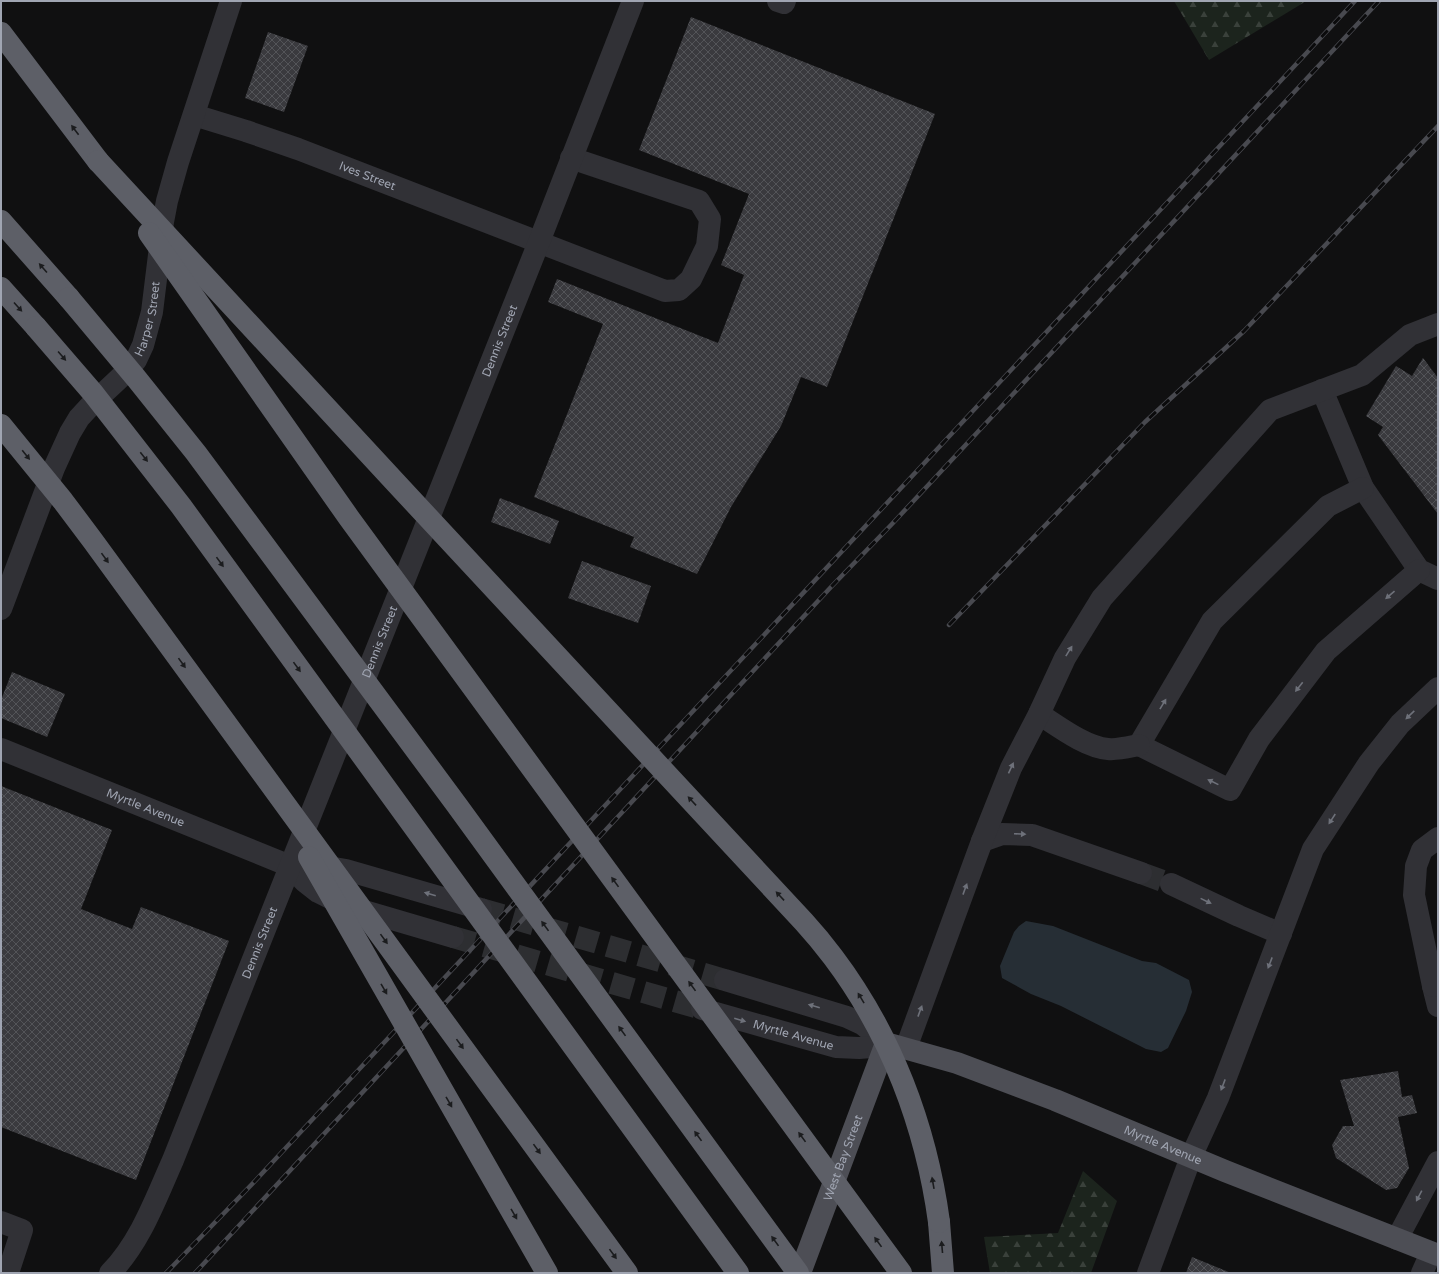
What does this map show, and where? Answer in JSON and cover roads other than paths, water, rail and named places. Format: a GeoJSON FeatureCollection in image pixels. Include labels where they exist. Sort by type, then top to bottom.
{"type":"FeatureCollection","features":[{"type":"Feature","properties":{"kind":"highway"},"geometry":{"type":"LineString","coordinates":[[1,33],[98,161],[349,518],[901,1273]]}},
{"type":"Feature","properties":{"kind":"highway"},"geometry":{"type":"LineString","coordinates":[[98,161],[804,922],[833,957],[855,988],[878,1028],[911,1101],[928,1158],[939,1222],[943,1273]]}},
{"type":"Feature","properties":{"kind":"highway"},"geometry":{"type":"LineString","coordinates":[[1,221],[69,298],[196,453],[466,817],[799,1273]]}},
{"type":"Feature","properties":{"kind":"highway"},"geometry":{"type":"LineString","coordinates":[[1,288],[93,393],[180,506],[738,1273]]}},
{"type":"Feature","properties":{"kind":"highway"},"geometry":{"type":"LineString","coordinates":[[1,425],[59,496],[93,541],[627,1273]]}},
{"type":"Feature","properties":{"kind":"highway"},"geometry":{"type":"LineString","coordinates":[[253,761],[547,1273]]}},
{"type":"Feature","properties":{"kind":"main road","name":"West Bay Street"},"geometry":{"type":"LineString","coordinates":[[799,1273],[896,1045]]}},
{"type":"Feature","properties":{"kind":"main road","name":"Myrtle Avenue"},"geometry":{"type":"LineString","coordinates":[[896,1045],[957,1063],[1055,1100],[1191,1157],[1434,1254]]}},
{"type":"Feature","properties":{"kind":"street","name":"Harper Street"},"geometry":{"type":"LineString","coordinates":[[1,609],[54,468],[70,434],[79,418],[124,374],[136,360],[143,345],[152,312],[167,201],[178,162],[231,1]]}},
{"type":"Feature","properties":{"kind":"street","name":"Dennis Street"},"geometry":{"type":"LineString","coordinates":[[110,1273],[129,1249],[152,1208],[167,1173],[539,242],[633,1]]}},
{"type":"Feature","properties":{"kind":"street"},"geometry":{"type":"LineString","coordinates":[[778,1],[784,3],[785,1]]}},
{"type":"Feature","properties":{"kind":"street","name":"Ives Street"},"geometry":{"type":"LineString","coordinates":[[194,115],[292,146],[665,291],[679,290],[691,279],[707,246],[710,219],[699,201],[572,158]]}},
{"type":"Feature","properties":{"kind":"street"},"geometry":{"type":"LineString","coordinates":[[896,1045],[982,841],[1011,768],[1065,658],[1102,598],[1270,410],[1362,375],[1410,335],[1438,324]]}},
{"type":"Feature","properties":{"kind":"street"},"geometry":{"type":"LineString","coordinates":[[1038,714],[1079,739],[1095,746],[1108,749],[1138,745],[1230,790],[1259,739],[1326,651],[1429,574],[1363,488],[1322,390]]}},
{"type":"Feature","properties":{"kind":"street"},"geometry":{"type":"LineString","coordinates":[[1138,745],[1212,621],[1328,506],[1363,488]]}},
{"type":"Feature","properties":{"kind":"street"},"geometry":{"type":"LineString","coordinates":[[1148,1273],[1191,1157],[1218,1098],[1313,849],[1369,763],[1400,724],[1438,688]]}},
{"type":"Feature","properties":{"kind":"street","name":"Myrtle Avenue"},"geometry":{"type":"LineString","coordinates":[[1,749],[290,866],[304,881],[318,892],[344,905],[453,937]]}},
{"type":"Feature","properties":{"kind":"street"},"geometry":{"type":"LineString","coordinates":[[982,841],[1002,834],[1032,835],[1141,873]]}},
{"type":"Feature","properties":{"kind":"street"},"geometry":{"type":"LineString","coordinates":[[1436,993],[1414,895],[1416,866],[1422,850],[1438,838]]}},
{"type":"Feature","properties":{"kind":"street","name":"Myrtle Avenue"},"geometry":{"type":"LineString","coordinates":[[290,866],[304,864],[331,866],[481,909]]}},
{"type":"Feature","properties":{"kind":"street"},"geometry":{"type":"LineString","coordinates":[[1171,884],[1281,934]]}},
{"type":"Feature","properties":{"kind":"street","name":"Myrtle Avenue"},"geometry":{"type":"LineString","coordinates":[[725,980],[847,1017],[862,1024],[896,1045]]}},
{"type":"Feature","properties":{"kind":"street","name":"Myrtle Avenue"},"geometry":{"type":"LineString","coordinates":[[702,1009],[836,1047],[859,1048],[896,1045]]}},
{"type":"Feature","properties":{"kind":"street"},"geometry":{"type":"LineString","coordinates":[[1397,1239],[1438,1162]]}},
{"type":"Feature","properties":{"kind":"street"},"geometry":{"type":"LineString","coordinates":[[1,1222],[22,1230],[8,1273]]}},
{"type":"Feature","properties":{"kind":"street"},"geometry":{"type":"LineString","coordinates":[[1422,1273],[1434,1254]]}},
{"type":"Feature","properties":{"kind":"tunnel"},"geometry":{"type":"LineString","coordinates":[[1141,873],[1171,884]]}},
{"type":"Feature","properties":{"kind":"tunnel"},"geometry":{"type":"LineString","coordinates":[[481,909],[725,980]]}},
{"type":"Feature","properties":{"kind":"tunnel"},"geometry":{"type":"LineString","coordinates":[[453,937],[702,1009]]}},
{"type":"Feature","properties":{"kind":"railway"},"geometry":{"type":"LineString","coordinates":[[166,1273],[255,1181],[1355,1]]}},
{"type":"Feature","properties":{"kind":"railway"},"geometry":{"type":"LineString","coordinates":[[195,1273],[831,587],[892,524],[1379,1]]}},
{"type":"Feature","properties":{"kind":"railway"},"geometry":{"type":"LineString","coordinates":[[949,625],[1145,422],[1244,331],[1438,126]]}}]}
